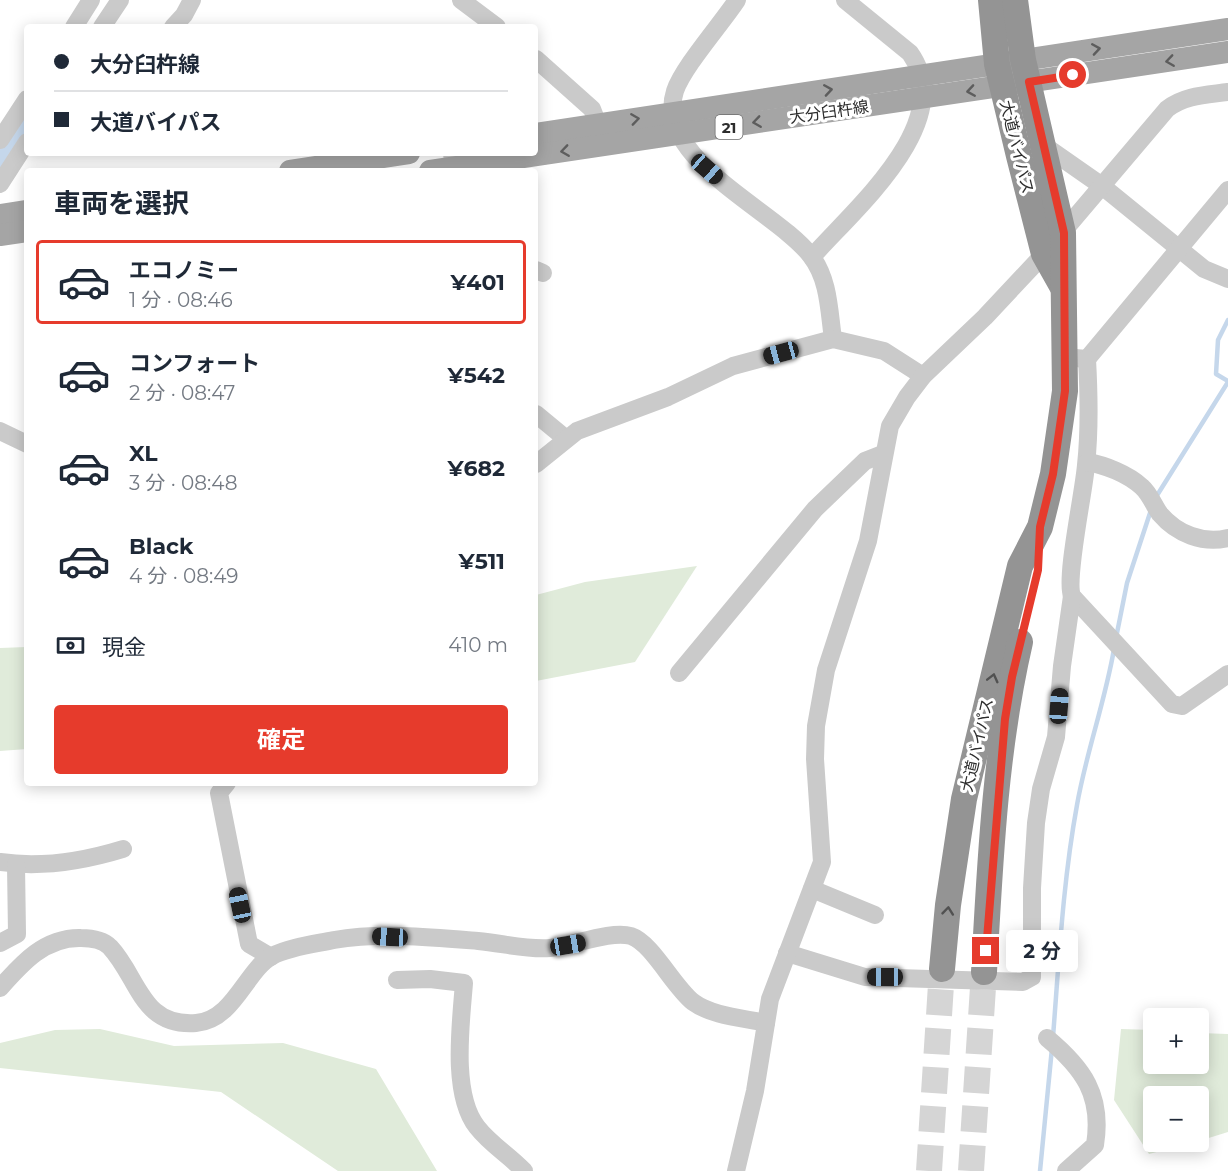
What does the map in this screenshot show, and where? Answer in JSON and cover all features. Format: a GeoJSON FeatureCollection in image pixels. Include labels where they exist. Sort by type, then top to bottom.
{"type":"FeatureCollection","features":[{"type":"Feature","properties":{"kind":"highway","name":"大道バイパス"},"geometry":{"type":"LineString","coordinates":[[991,0],[999,75],[1044,254],[1063,288]]}},
{"type":"Feature","properties":{"kind":"highway","name":"大道バイパス"},"geometry":{"type":"LineString","coordinates":[[984,972],[989,886],[1005,719],[1014,668],[1038,570],[1040,527],[1076,358],[1063,288],[1064,233],[1026,71],[1016,0]]}},
{"type":"Feature","properties":{"kind":"highway","name":"大道バイパス"},"geometry":{"type":"LineString","coordinates":[[942,969],[948,905],[971,766],[1020,566],[1040,527]]}},
{"type":"Feature","properties":{"kind":"main road","name":"大分臼杵線"},"geometry":{"type":"LineString","coordinates":[[1026,71],[1228,29]]}},
{"type":"Feature","properties":{"kind":"main road","name":"大分臼杵線"},"geometry":{"type":"LineString","coordinates":[[538,148],[677,123],[1026,71],[1228,52]]}},
{"type":"Feature","properties":{"kind":"main road","name":"大分臼杵線"},"geometry":{"type":"LineString","coordinates":[[538,134],[602,135]]}},
{"type":"Feature","properties":{"kind":"main road"},"geometry":{"type":"LineString","coordinates":[[301,168],[320,163],[382,156]]}},
{"type":"Feature","properties":{"kind":"main road","name":"大分臼杵線"},"geometry":{"type":"LineString","coordinates":[[454,164],[495,156]]}},
{"type":"Feature","properties":{"kind":"main road"},"geometry":{"type":"LineString","coordinates":[[0,215],[24,211]]}},
{"type":"Feature","properties":{"kind":"main road"},"geometry":{"type":"LineString","coordinates":[[0,235],[24,231]]}},
{"type":"Feature","properties":{"kind":"street"},"geometry":{"type":"LineString","coordinates":[[76,24],[91,0]]}},
{"type":"Feature","properties":{"kind":"street"},"geometry":{"type":"LineString","coordinates":[[104,24],[120,0]]}},
{"type":"Feature","properties":{"kind":"street"},"geometry":{"type":"LineString","coordinates":[[461,0],[493,24]]}},
{"type":"Feature","properties":{"kind":"street"},"geometry":{"type":"LineString","coordinates":[[737,0],[682,78],[675,92],[677,123],[707,169],[739,197],[780,225],[812,256],[826,287],[833,339]]}},
{"type":"Feature","properties":{"kind":"street"},"geometry":{"type":"LineString","coordinates":[[812,256],[901,158],[914,131],[921,87],[909,53],[845,0]]}},
{"type":"Feature","properties":{"kind":"street"},"geometry":{"type":"LineString","coordinates":[[538,61],[592,109],[602,135]]}},
{"type":"Feature","properties":{"kind":"street"},"geometry":{"type":"LineString","coordinates":[[736,1171],[755,1091],[770,999],[822,862],[815,759],[816,726],[826,670],[868,541],[883,454],[896,413],[923,376],[985,317],[1064,233],[1158,118],[1175,103],[1194,97],[1228,92]]}},
{"type":"Feature","properties":{"kind":"street"},"geometry":{"type":"LineString","coordinates":[[0,140],[24,104]]}},
{"type":"Feature","properties":{"kind":"street"},"geometry":{"type":"LineString","coordinates":[[1044,141],[1049,149],[1102,186],[1204,269],[1228,279]]}},
{"type":"Feature","properties":{"kind":"street"},"geometry":{"type":"LineString","coordinates":[[0,184],[24,147]]}},
{"type":"Feature","properties":{"kind":"street"},"geometry":{"type":"LineString","coordinates":[[787,953],[865,977],[1023,982],[1032,977],[1032,888],[1036,823],[1041,789],[1056,737],[1062,666],[1072,596],[1070,580],[1087,462],[1090,400],[1076,358],[1180,249],[1228,190]]}},
{"type":"Feature","properties":{"kind":"street"},"geometry":{"type":"LineString","coordinates":[[538,462],[565,438],[577,431],[668,397],[733,366],[833,339],[884,351],[923,376]]}},
{"type":"Feature","properties":{"kind":"street"},"geometry":{"type":"LineString","coordinates":[[538,416],[565,438]]}},
{"type":"Feature","properties":{"kind":"street"},"geometry":{"type":"LineString","coordinates":[[0,431],[24,443]]}},
{"type":"Feature","properties":{"kind":"street"},"geometry":{"type":"LineString","coordinates":[[679,673],[815,509],[865,461],[883,454]]}},
{"type":"Feature","properties":{"kind":"street"},"geometry":{"type":"LineString","coordinates":[[1087,462],[1103,465],[1143,487],[1160,514],[1174,528],[1193,537],[1217,541],[1228,538]]}},
{"type":"Feature","properties":{"kind":"street"},"geometry":{"type":"LineString","coordinates":[[1072,596],[1172,704],[1182,706],[1228,674]]}},
{"type":"Feature","properties":{"kind":"street"},"geometry":{"type":"LineString","coordinates":[[225,786],[219,793],[249,944],[271,957]]}},
{"type":"Feature","properties":{"kind":"street"},"geometry":{"type":"LineString","coordinates":[[0,943],[17,934],[8,863],[86,860],[123,849]]}},
{"type":"Feature","properties":{"kind":"street"},"geometry":{"type":"LineString","coordinates":[[812,889],[875,915]]}},
{"type":"Feature","properties":{"kind":"street"},"geometry":{"type":"LineString","coordinates":[[0,988],[33,954],[54,941],[72,937],[94,938],[110,946],[142,999],[156,1014],[174,1022],[197,1023],[214,1017],[230,1004],[271,957],[333,941],[367,936],[550,948],[613,936],[631,936],[645,947],[677,987],[694,1003],[710,1010],[766,1023]]}},
{"type":"Feature","properties":{"kind":"street"},"geometry":{"type":"LineString","coordinates":[[397,980],[430,979],[464,983],[460,1052],[462,1088],[475,1124],[494,1147],[511,1157],[524,1171]]}},
{"type":"Feature","properties":{"kind":"street"},"geometry":{"type":"LineString","coordinates":[[1047,1038],[1082,1071],[1090,1088],[1095,1112],[1095,1145],[1066,1171]]}},
{"type":"Feature","properties":{"kind":"green space"},"geometry":{"type":"Polygon","coordinates":[[[697,566],[635,662],[538,681],[538,594],[585,582],[697,566]]]}},
{"type":"Feature","properties":{"kind":"green space"},"geometry":{"type":"Polygon","coordinates":[[[24,647],[24,749],[0,751],[0,648],[24,647]]]}},
{"type":"Feature","properties":{"kind":"green space"},"geometry":{"type":"Polygon","coordinates":[[[100,1029],[174,1046],[283,1043],[376,1069],[437,1171],[338,1171],[221,1092],[0,1068],[0,1043],[55,1030],[100,1029]]]}},
{"type":"Feature","properties":{"kind":"green space"},"geometry":{"type":"Polygon","coordinates":[[[1121,1029],[1143,1030],[1143,1074],[1209,1074],[1209,1033],[1228,1034],[1228,1132],[1209,1138],[1209,1086],[1143,1086],[1143,1145],[1114,1100],[1121,1029]]]}},
{"type":"Feature","properties":{"kind":"waterway"},"geometry":{"type":"LineString","coordinates":[[0,165],[24,129]]}},
{"type":"Feature","properties":{"kind":"waterway"},"geometry":{"type":"LineString","coordinates":[[1228,320],[1218,340],[1216,374],[1228,381]]}},
{"type":"Feature","properties":{"kind":"waterway"},"geometry":{"type":"LineString","coordinates":[[1156,497],[1228,382]]}},
{"type":"Feature","properties":{"kind":"waterway"},"geometry":{"type":"LineString","coordinates":[[1116,638],[1127,583],[1151,510]]}},
{"type":"Feature","properties":{"kind":"waterway"},"geometry":{"type":"LineString","coordinates":[[1053,1037],[1062,921],[1072,834],[1081,786],[1114,649]]}},
{"type":"Feature","properties":{"kind":"waterway"},"geometry":{"type":"LineString","coordinates":[[1040,1171],[1052,1048]]}},
{"type":"Feature","properties":{"kind":"tunnel"},"geometry":{"type":"LineString","coordinates":[[929,1171],[942,969]]}},
{"type":"Feature","properties":{"kind":"tunnel"},"geometry":{"type":"LineString","coordinates":[[971,1171],[984,972]]}},
{"type":"Feature","properties":{"kind":"route"},"geometry":{"type":"LineString","coordinates":[[986,951],[989,886],[1005,719],[1020,639],[1038,570],[1040,527],[1061,431],[1065,391],[1064,233],[1029,82],[1073,75]]}}]}
